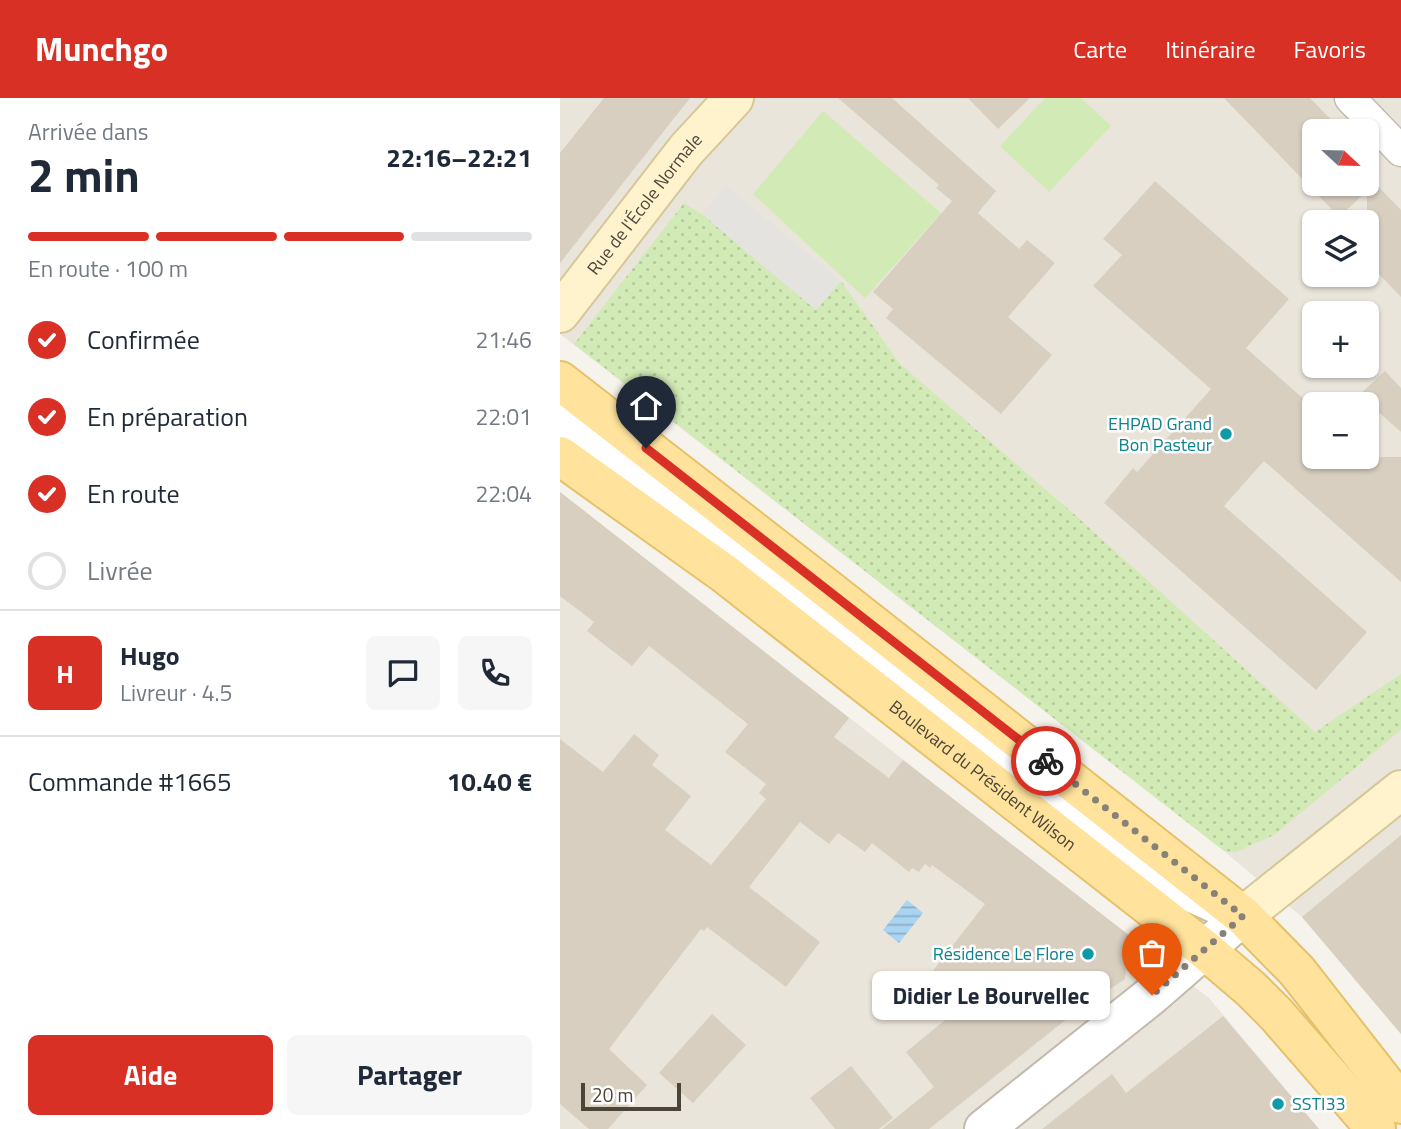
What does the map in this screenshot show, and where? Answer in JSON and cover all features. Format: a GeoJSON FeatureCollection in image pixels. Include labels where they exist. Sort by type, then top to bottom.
{"type":"FeatureCollection","features":[{"type":"Feature","properties":{"kind":"main road","name":"Rue de l'École Normale"},"geometry":{"type":"LineString","coordinates":[[560,313],[686,150],[734,98]]}},
{"type":"Feature","properties":{"kind":"main road"},"geometry":{"type":"LineString","coordinates":[[560,381],[1243,916],[1297,971],[1401,1104]]}},
{"type":"Feature","properties":{"kind":"main road","name":"Boulevard du Président Wilson"},"geometry":{"type":"LineString","coordinates":[[560,456],[725,574],[1204,949],[1276,1014],[1376,1129]]}},
{"type":"Feature","properties":{"kind":"main road"},"geometry":{"type":"LineString","coordinates":[[1243,916],[1401,790]]}},
{"type":"Feature","properties":{"kind":"street"},"geometry":{"type":"LineString","coordinates":[[1350,98],[1401,151]]}},
{"type":"Feature","properties":{"kind":"street"},"geometry":{"type":"LineString","coordinates":[[560,422],[636,472],[738,549],[817,580]]}},
{"type":"Feature","properties":{"kind":"street"},"geometry":{"type":"LineString","coordinates":[[725,574],[794,602],[1091,831],[1179,887],[1243,916],[1152,995],[984,1129]]}},
{"type":"Feature","properties":{"kind":"shaded area"},"geometry":{"type":"Polygon","coordinates":[[[560,98],[1401,98],[1401,1034],[1302,917],[1224,851],[560,334],[560,98]]]}},
{"type":"Feature","properties":{"kind":"shaded area"},"geometry":{"type":"Polygon","coordinates":[[[726,185],[841,281],[816,310],[702,214],[726,185]]]}},
{"type":"Feature","properties":{"kind":"shaded area"},"geometry":{"type":"Polygon","coordinates":[[[560,492],[1209,998],[1319,1129],[560,1129],[560,492]]]}},
{"type":"Feature","properties":{"kind":"green space"},"geometry":{"type":"Polygon","coordinates":[[[1045,98],[1081,98],[1111,126],[1049,192],[1000,146],[1045,98]]]}},
{"type":"Feature","properties":{"kind":"green space"},"geometry":{"type":"Polygon","coordinates":[[[823,111],[941,213],[865,298],[753,194],[823,111]]]}},
{"type":"Feature","properties":{"kind":"green space"},"geometry":{"type":"Polygon","coordinates":[[[684,203],[702,214],[816,310],[841,281],[900,364],[1075,515],[1315,732],[1401,674],[1401,730],[1274,835],[1236,852],[1224,851],[574,344],[684,203]]]}},
{"type":"Feature","properties":{"kind":"water"},"geometry":{"type":"Polygon","coordinates":[[[907,900],[923,913],[899,943],[883,930],[907,900]]]}},
{"type":"Feature","properties":{"kind":"building"},"geometry":{"type":"Polygon","coordinates":[[[604,98],[690,98],[560,263],[560,153],[604,98]]]}},
{"type":"Feature","properties":{"kind":"building"},"geometry":{"type":"Polygon","coordinates":[[[838,98],[892,98],[996,191],[978,213],[1019,249],[1027,240],[1055,263],[1008,317],[1052,355],[1001,414],[886,318],[893,309],[873,292],[952,201],[936,188],[939,185],[838,98]]]}},
{"type":"Feature","properties":{"kind":"building"},"geometry":{"type":"Polygon","coordinates":[[[968,98],[1030,98],[998,129],[968,98]]]}},
{"type":"Feature","properties":{"kind":"building"},"geometry":{"type":"Polygon","coordinates":[[[1224,98],[1310,98],[1330,119],[1302,119],[1302,179],[1224,98]]]}},
{"type":"Feature","properties":{"kind":"building","name":"EHPAD Grand Bon Pasteur"},"geometry":{"type":"Polygon","coordinates":[[[1155,181],[1289,299],[1246,348],[1302,397],[1302,469],[1379,469],[1379,457],[1401,457],[1401,582],[1264,461],[1224,506],[1367,632],[1316,690],[1104,503],[1133,468],[1137,472],[1211,389],[1093,286],[1122,255],[1103,239],[1155,181]]]}},
{"type":"Feature","properties":{"kind":"building"},"geometry":{"type":"Polygon","coordinates":[[[1379,187],[1401,210],[1401,297],[1379,274],[1379,210],[1367,210],[1367,196],[1379,196],[1379,187]]]}},
{"type":"Feature","properties":{"kind":"building"},"geometry":{"type":"Polygon","coordinates":[[[1319,196],[1362,196],[1347,210],[1332,210],[1319,196]]]}},
{"type":"Feature","properties":{"kind":"building"},"geometry":{"type":"Polygon","coordinates":[[[1385,371],[1401,388],[1401,432],[1379,413],[1379,392],[1362,392],[1385,371]]]}},
{"type":"Feature","properties":{"kind":"building"},"geometry":{"type":"Polygon","coordinates":[[[560,492],[849,718],[834,737],[889,778],[903,760],[1130,936],[1125,979],[1073,1014],[929,1129],[882,1129],[934,1087],[906,1052],[961,1007],[925,981],[985,904],[932,865],[930,868],[925,864],[919,872],[912,868],[909,872],[872,843],[865,852],[838,833],[829,844],[800,822],[749,887],[820,942],[786,987],[707,927],[704,931],[701,929],[609,1049],[647,1085],[608,1129],[589,1129],[560,1104],[560,739],[603,772],[634,734],[659,755],[652,765],[691,796],[665,830],[711,865],[766,799],[759,793],[766,784],[725,752],[748,724],[649,646],[632,666],[587,631],[594,622],[560,596],[560,492]]]}},
{"type":"Feature","properties":{"kind":"building"},"geometry":{"type":"Polygon","coordinates":[[[1401,835],[1401,1034],[1302,917],[1401,835]]]}},
{"type":"Feature","properties":{"kind":"building"},"geometry":{"type":"Polygon","coordinates":[[[712,1014],[746,1045],[693,1103],[659,1073],[712,1014]]]}},
{"type":"Feature","properties":{"kind":"building"},"geometry":{"type":"Polygon","coordinates":[[[1223,1016],[1319,1129],[1042,1129],[1112,1074],[1126,1093],[1223,1016]]]}},
{"type":"Feature","properties":{"kind":"building"},"geometry":{"type":"Polygon","coordinates":[[[851,1066],[893,1118],[879,1129],[835,1129],[810,1098],[851,1066]]]}},
{"type":"Feature","properties":{"kind":"way so far"},"geometry":{"type":"LineString","coordinates":[[1046,761],[1243,916],[1152,995]]}},
{"type":"Feature","properties":{"kind":"place","name":"EHPAD Grand Bon Pasteur"},"geometry":{"type":"Point","coordinates":[1226,434]}},
{"type":"Feature","properties":{"kind":"place","name":"Résidence Le Flore"},"geometry":{"type":"Point","coordinates":[1088,954]}},
{"type":"Feature","properties":{"kind":"place","name":"Didier Le Bourvellec"},"geometry":{"type":"Point","coordinates":[1152,995]}},
{"type":"Feature","properties":{"kind":"place","name":"SSTI33"},"geometry":{"type":"Point","coordinates":[1278,1104]}},
{"type":"Feature","properties":{"kind":"route"},"geometry":{"type":"LineString","coordinates":[[646,448],[1046,761]]}}]}
